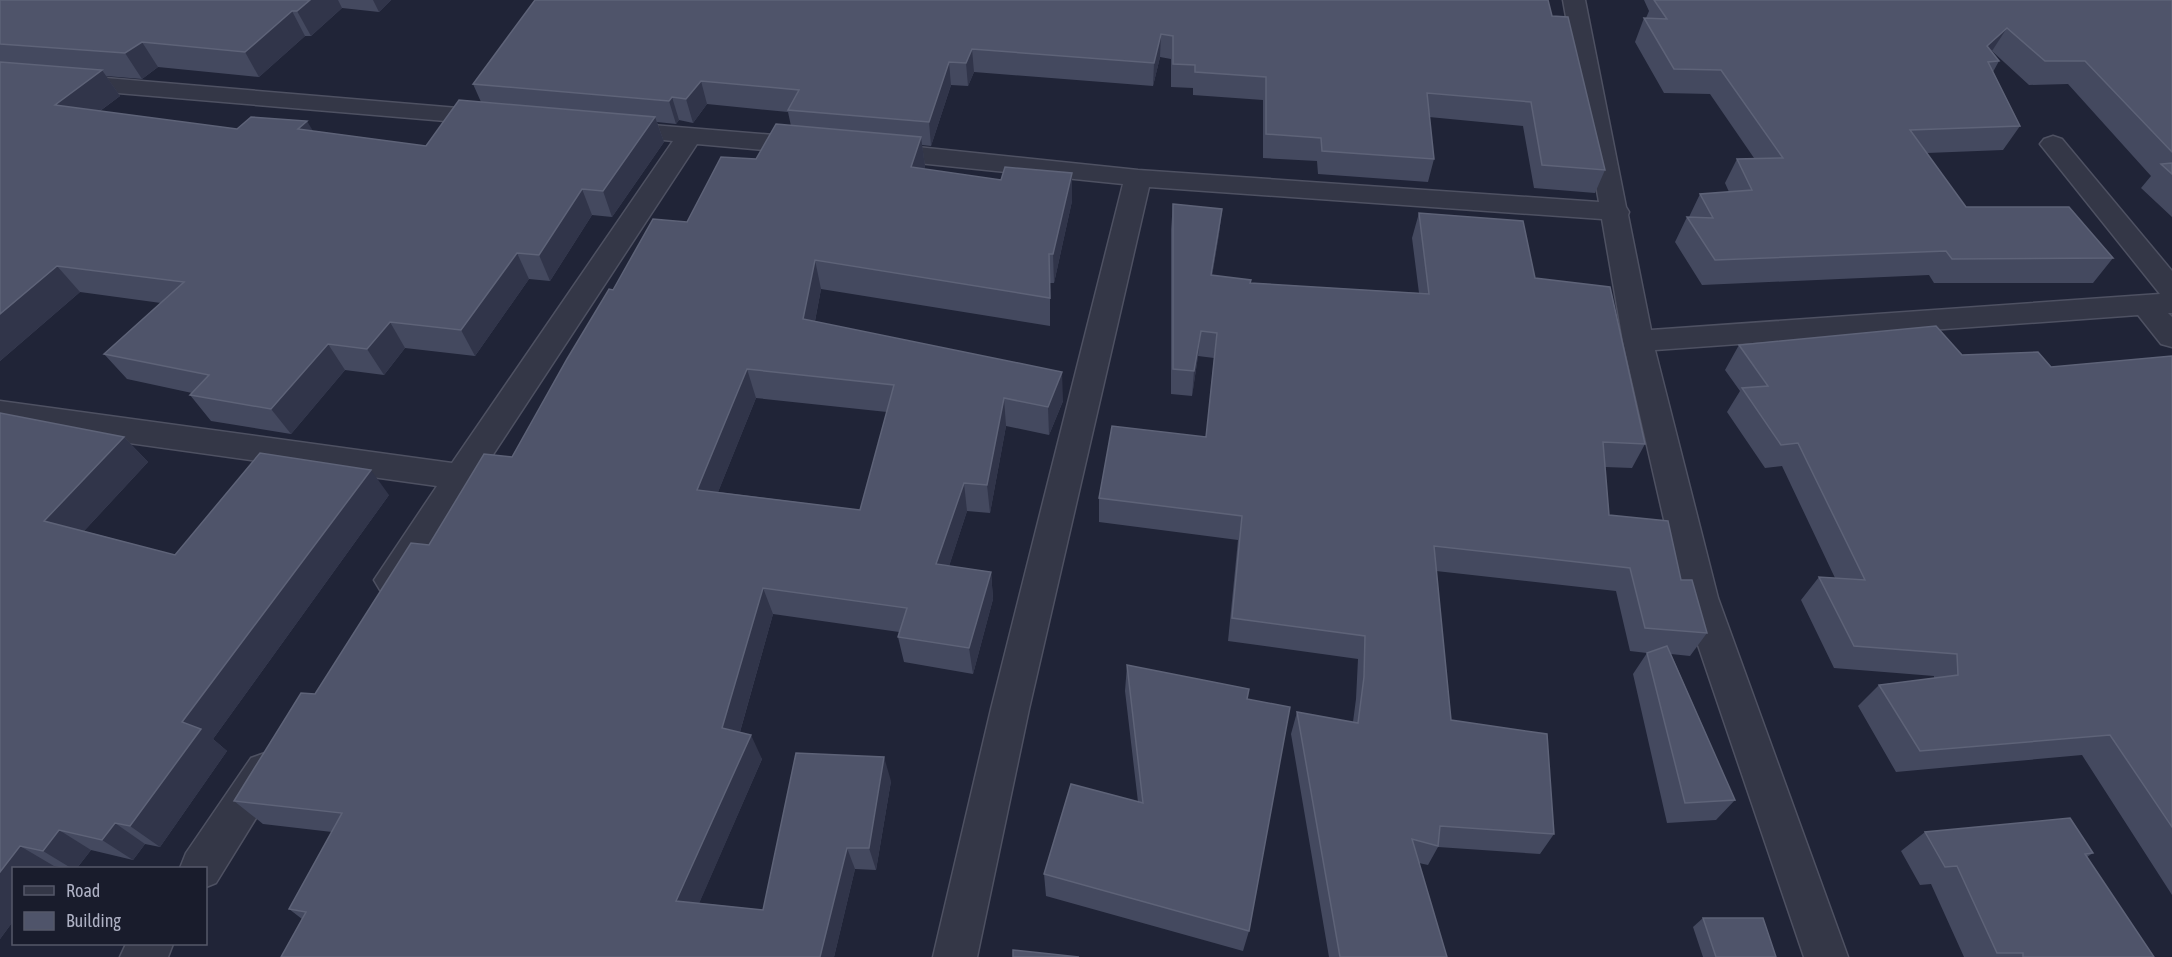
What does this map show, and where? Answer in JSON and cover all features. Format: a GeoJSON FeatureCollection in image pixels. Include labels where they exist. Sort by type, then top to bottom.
{"type":"FeatureCollection","features":[{"type":"Feature","properties":{"kind":"street"},"geometry":{"type":"LineString","coordinates":[[1574,0],[1616,212],[1638,341],[1700,598],[1826,957]]}},
{"type":"Feature","properties":{"kind":"street"},"geometry":{"type":"LineString","coordinates":[[0,76],[511,120]]}},
{"type":"Feature","properties":{"kind":"street"},"geometry":{"type":"LineString","coordinates":[[594,127],[841,148],[1138,178],[1616,212]]}},
{"type":"Feature","properties":{"kind":"street"},"geometry":{"type":"LineString","coordinates":[[376,604],[690,135]]}},
{"type":"Feature","properties":{"kind":"street"},"geometry":{"type":"LineString","coordinates":[[2053,144],[2172,290]]}},
{"type":"Feature","properties":{"kind":"street"},"geometry":{"type":"LineString","coordinates":[[955,957],[1013,698],[1138,178]]}},
{"type":"Feature","properties":{"kind":"street"},"geometry":{"type":"LineString","coordinates":[[1638,341],[2160,305],[2172,338]]}},
{"type":"Feature","properties":{"kind":"street"},"geometry":{"type":"LineString","coordinates":[[0,413],[460,477]]}},
{"type":"Feature","properties":{"kind":"street"},"geometry":{"type":"LineString","coordinates":[[202,867],[285,741]]}},
{"type":"Feature","properties":{"kind":"building"},"geometry":{"type":"Polygon","coordinates":[[[0,0],[310,0],[297,11],[292,11],[245,52],[142,42],[125,53],[0,44],[0,0]]]}},
{"type":"Feature","properties":{"kind":"building"},"geometry":{"type":"Polygon","coordinates":[[[535,0],[1548,0],[1552,16],[1568,17],[1605,170],[1542,165],[1531,102],[1427,93],[1434,159],[1322,151],[1321,138],[1266,134],[1266,77],[1195,72],[1195,65],[1173,64],[1173,36],[1161,34],[1154,63],[972,49],[966,63],[949,62],[929,122],[788,110],[799,90],[701,81],[686,99],[672,97],[669,101],[473,84],[535,0]]]}},
{"type":"Feature","properties":{"kind":"building"},"geometry":{"type":"Polygon","coordinates":[[[1654,0],[2172,0],[2172,152],[2085,61],[2045,61],[2007,28],[1987,46],[1999,61],[1988,62],[2020,126],[1910,130],[1966,207],[2069,207],[2113,258],[1952,259],[1946,251],[1715,260],[1687,217],[1713,218],[1700,194],[1752,190],[1737,159],[1783,158],[1721,70],[1674,69],[1644,18],[1667,19],[1654,0]]]}},
{"type":"Feature","properties":{"kind":"building"},"geometry":{"type":"Polygon","coordinates":[[[0,62],[102,70],[55,105],[237,129],[251,117],[307,121],[298,129],[426,146],[459,100],[655,117],[603,191],[582,189],[539,255],[517,253],[461,330],[390,322],[367,349],[328,344],[271,409],[190,395],[209,375],[104,354],[184,282],[57,266],[0,314],[0,62]]]}},
{"type":"Feature","properties":{"kind":"building"},"geometry":{"type":"Polygon","coordinates":[[[776,124],[921,137],[911,167],[1001,180],[1005,167],[1072,173],[1053,254],[1049,254],[1050,298],[815,260],[803,319],[1062,372],[1048,407],[1004,398],[987,485],[964,483],[936,564],[991,572],[969,648],[898,637],[907,608],[763,588],[722,728],[751,735],[676,901],[763,910],[796,753],[884,757],[869,848],[847,848],[820,957],[281,957],[306,912],[289,909],[342,813],[234,801],[301,693],[315,694],[411,543],[429,545],[484,454],[512,457],[567,359],[609,289],[613,290],[653,219],[687,222],[721,157],[756,159],[776,124]],[[747,369],[697,490],[860,510],[894,385],[747,369]]]}},
{"type":"Feature","properties":{"kind":"building"},"geometry":{"type":"Polygon","coordinates":[[[2172,163],[2172,174],[2161,164],[2172,163]]]}},
{"type":"Feature","properties":{"kind":"building"},"geometry":{"type":"Polygon","coordinates":[[[1173,204],[1222,209],[1211,275],[1251,280],[1250,283],[1429,294],[1419,213],[1523,221],[1535,278],[1610,287],[1645,444],[1603,442],[1609,515],[1668,521],[1681,580],[1692,580],[1707,633],[1645,628],[1630,568],[1434,546],[1451,720],[1547,734],[1554,834],[1440,826],[1438,846],[1412,839],[1447,957],[1340,957],[1297,712],[1358,723],[1364,677],[1365,636],[1232,618],[1242,516],[1099,498],[1112,426],[1206,437],[1217,333],[1201,331],[1194,371],[1173,369],[1173,204]]]}},
{"type":"Feature","properties":{"kind":"building"},"geometry":{"type":"Polygon","coordinates":[[[1936,326],[1962,355],[2038,352],[2051,367],[2172,356],[2172,827],[2110,735],[1920,751],[1879,685],[1958,675],[1957,654],[1854,646],[1819,577],[1865,580],[1798,443],[1781,445],[1742,388],[1768,386],[1739,345],[1936,326]]]}},
{"type":"Feature","properties":{"kind":"building"},"geometry":{"type":"Polygon","coordinates":[[[0,413],[124,437],[44,521],[175,555],[260,453],[371,470],[182,722],[201,729],[130,826],[115,823],[102,840],[59,830],[43,851],[20,846],[0,872],[0,413]]]}},
{"type":"Feature","properties":{"kind":"building"},"geometry":{"type":"Polygon","coordinates":[[[1667,646],[1735,800],[1685,803],[1647,653],[1667,646]]]}},
{"type":"Feature","properties":{"kind":"building"},"geometry":{"type":"Polygon","coordinates":[[[1127,665],[1249,689],[1247,699],[1290,707],[1249,931],[1044,874],[1071,784],[1143,803],[1127,665]]]}},
{"type":"Feature","properties":{"kind":"building"},"geometry":{"type":"Polygon","coordinates":[[[2070,818],[2093,853],[2085,854],[2154,957],[2023,957],[2023,953],[1997,953],[1957,866],[1945,867],[1925,832],[2070,818]]]}},
{"type":"Feature","properties":{"kind":"building"},"geometry":{"type":"Polygon","coordinates":[[[1703,918],[1763,918],[1776,957],[1716,957],[1703,918]]]}},
{"type":"Feature","properties":{"kind":"building"},"geometry":{"type":"Polygon","coordinates":[[[1013,950],[1079,957],[1013,957],[1013,950]]]}}]}
